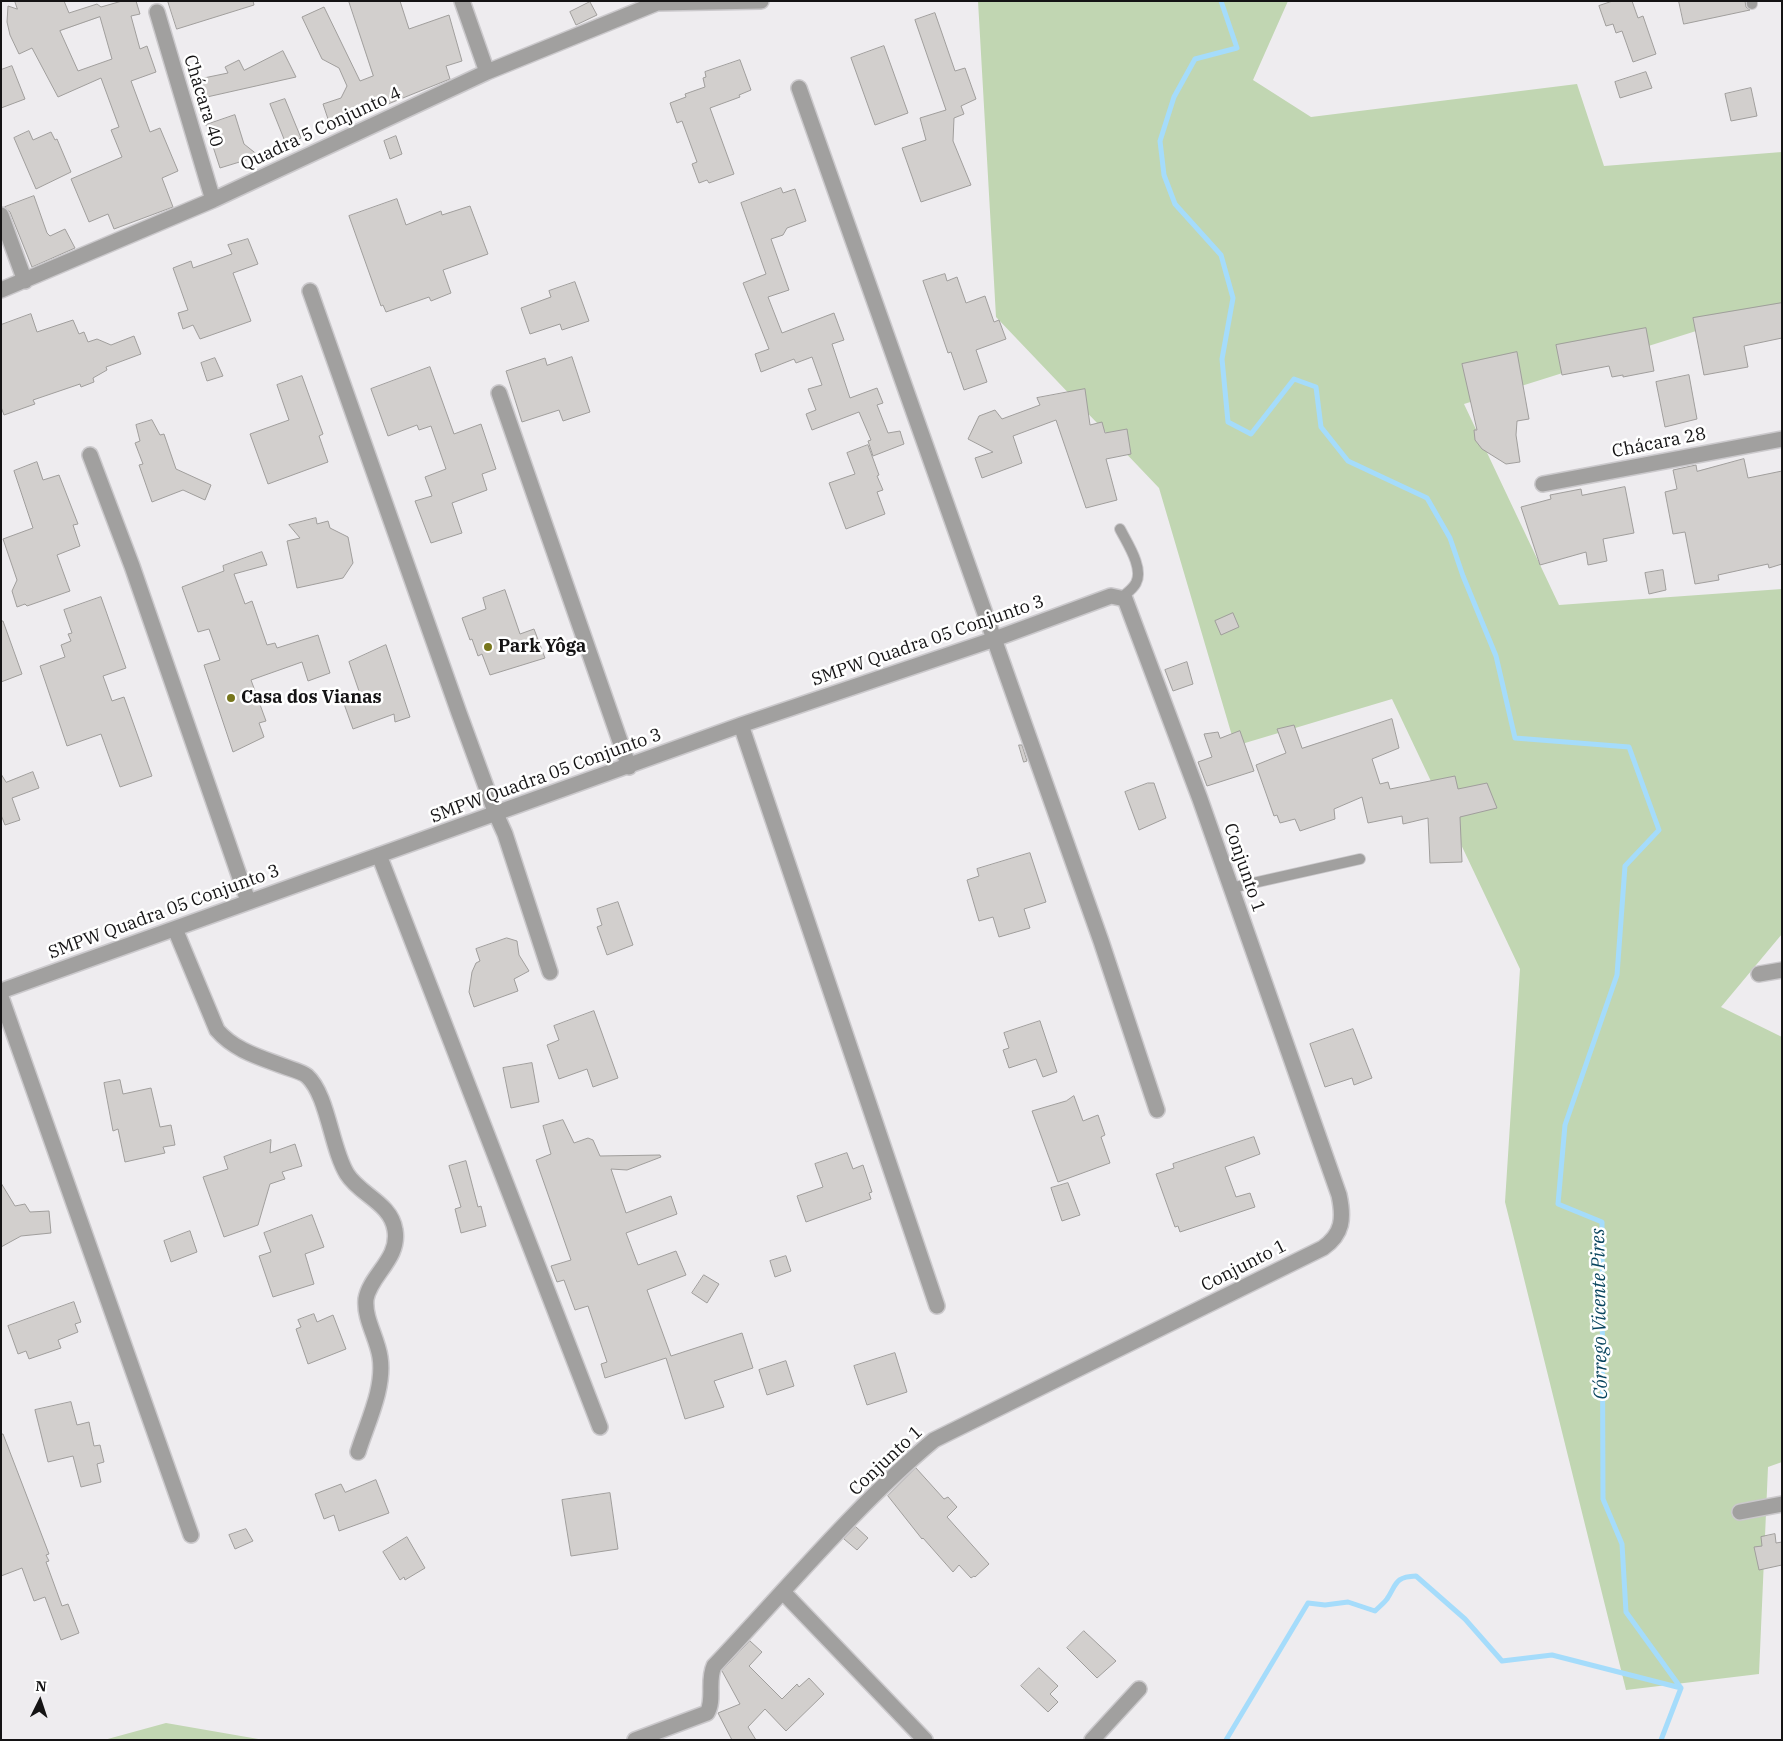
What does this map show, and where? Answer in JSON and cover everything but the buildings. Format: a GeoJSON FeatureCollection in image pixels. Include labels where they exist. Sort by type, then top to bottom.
{"type":"FeatureCollection","features":[{"type":"Feature","properties":{"kind":"street"},"geometry":{"type":"LineString","coordinates":[[462,1],[487,72]]}},
{"type":"Feature","properties":{"kind":"street"},"geometry":{"type":"LineString","coordinates":[[656,2],[761,1]]}},
{"type":"Feature","properties":{"kind":"street","name":"Quadra 5 Conjunto 4"},"geometry":{"type":"LineString","coordinates":[[1,290],[213,200],[487,72],[656,2]]}},
{"type":"Feature","properties":{"kind":"street","name":"Chácara 40"},"geometry":{"type":"LineString","coordinates":[[158,12],[213,200]]}},
{"type":"Feature","properties":{"kind":"street"},"geometry":{"type":"LineString","coordinates":[[799,88],[992,640],[1101,941],[1157,1110]]}},
{"type":"Feature","properties":{"kind":"street"},"geometry":{"type":"LineString","coordinates":[[1,215],[25,280]]}},
{"type":"Feature","properties":{"kind":"street"},"geometry":{"type":"LineString","coordinates":[[310,291],[496,814],[505,834],[550,972]]}},
{"type":"Feature","properties":{"kind":"street"},"geometry":{"type":"LineString","coordinates":[[499,393],[629,767]]}},
{"type":"Feature","properties":{"kind":"street","name":"Chácara 28"},"geometry":{"type":"LineString","coordinates":[[1543,484],[1782,439]]}},
{"type":"Feature","properties":{"kind":"street"},"geometry":{"type":"LineString","coordinates":[[90,455],[132,566],[248,901]]}},
{"type":"Feature","properties":{"kind":"street","name":"SMPW Quadra 05 Conjunto 3"},"geometry":{"type":"LineString","coordinates":[[1,991],[248,901],[629,767],[741,725],[992,640],[1111,596],[1122,597]]}},
{"type":"Feature","properties":{"kind":"street","name":"Conjunto 1"},"geometry":{"type":"LineString","coordinates":[[635,1740],[707,1713],[710,1705],[710,1679],[714,1666],[900,1469],[934,1440],[1323,1248],[1338,1234],[1342,1215],[1339,1195],[1131,611],[1122,597]]}},
{"type":"Feature","properties":{"kind":"street"},"geometry":{"type":"LineString","coordinates":[[741,725],[937,1306]]}},
{"type":"Feature","properties":{"kind":"street"},"geometry":{"type":"LineString","coordinates":[[379,855],[600,1427]]}},
{"type":"Feature","properties":{"kind":"street"},"geometry":{"type":"LineString","coordinates":[[175,929],[217,1030],[227,1041],[248,1053],[306,1076],[316,1088],[347,1175],[392,1218],[396,1233],[395,1244],[367,1297],[366,1311],[378,1347],[381,1374],[358,1452]]}},
{"type":"Feature","properties":{"kind":"street"},"geometry":{"type":"LineString","coordinates":[[1759,974],[1782,970]]}},
{"type":"Feature","properties":{"kind":"street"},"geometry":{"type":"LineString","coordinates":[[1,997],[191,1535]]}},
{"type":"Feature","properties":{"kind":"street"},"geometry":{"type":"LineString","coordinates":[[1740,1512],[1782,1504]]}},
{"type":"Feature","properties":{"kind":"street"},"geometry":{"type":"LineString","coordinates":[[783,1592],[925,1740]]}},
{"type":"Feature","properties":{"kind":"street"},"geometry":{"type":"LineString","coordinates":[[1092,1740],[1140,1689]]}},
{"type":"Feature","properties":{"kind":"lane"},"geometry":{"type":"LineString","coordinates":[[1120,529],[1134,559],[1139,576],[1135,586],[1122,597]]}},
{"type":"Feature","properties":{"kind":"lane"},"geometry":{"type":"LineString","coordinates":[[1231,888],[1360,859]]}},
{"type":"Feature","properties":{"kind":"green space"},"geometry":{"type":"Polygon","coordinates":[[[978,1],[1288,1],[1253,80],[1311,117],[1577,84],[1604,166],[1782,152],[1782,304],[1464,404],[1559,605],[1782,589],[1782,934],[1721,1007],[1782,1037],[1782,1462],[1768,1467],[1759,1674],[1626,1690],[1505,1202],[1520,969],[1392,699],[1235,746],[1159,488],[996,317],[978,1]]]}},
{"type":"Feature","properties":{"kind":"green space"},"geometry":{"type":"Polygon","coordinates":[[[166,1723],[264,1740],[104,1740],[166,1723]]]}},
{"type":"Feature","properties":{"kind":"waterway","name":"Córrego Vicente Pires"},"geometry":{"type":"LineString","coordinates":[[1221,1],[1237,48],[1195,59],[1174,97],[1160,141],[1164,175],[1175,204],[1221,255],[1233,298],[1222,359],[1228,422],[1251,434],[1294,379],[1316,387],[1321,427],[1348,461],[1427,498],[1450,538],[1463,576],[1496,656],[1515,738],[1629,747],[1659,830],[1625,866],[1617,975],[1565,1125],[1558,1204],[1602,1222],[1603,1499],[1622,1544],[1626,1612],[1681,1688],[1661,1740]]}},
{"type":"Feature","properties":{"kind":"waterway"},"geometry":{"type":"LineString","coordinates":[[1226,1740],[1308,1603],[1325,1605],[1348,1602],[1375,1611],[1387,1599],[1397,1582],[1404,1578],[1416,1576],[1465,1619],[1502,1661],[1552,1655],[1681,1688]]}},
{"type":"Feature","properties":{"kind":"place","name":"Park Yôga"},"geometry":{"type":"Point","coordinates":[488,647]}},
{"type":"Feature","properties":{"kind":"place","name":"Casa dos Vianas"},"geometry":{"type":"Point","coordinates":[231,698]}}]}
